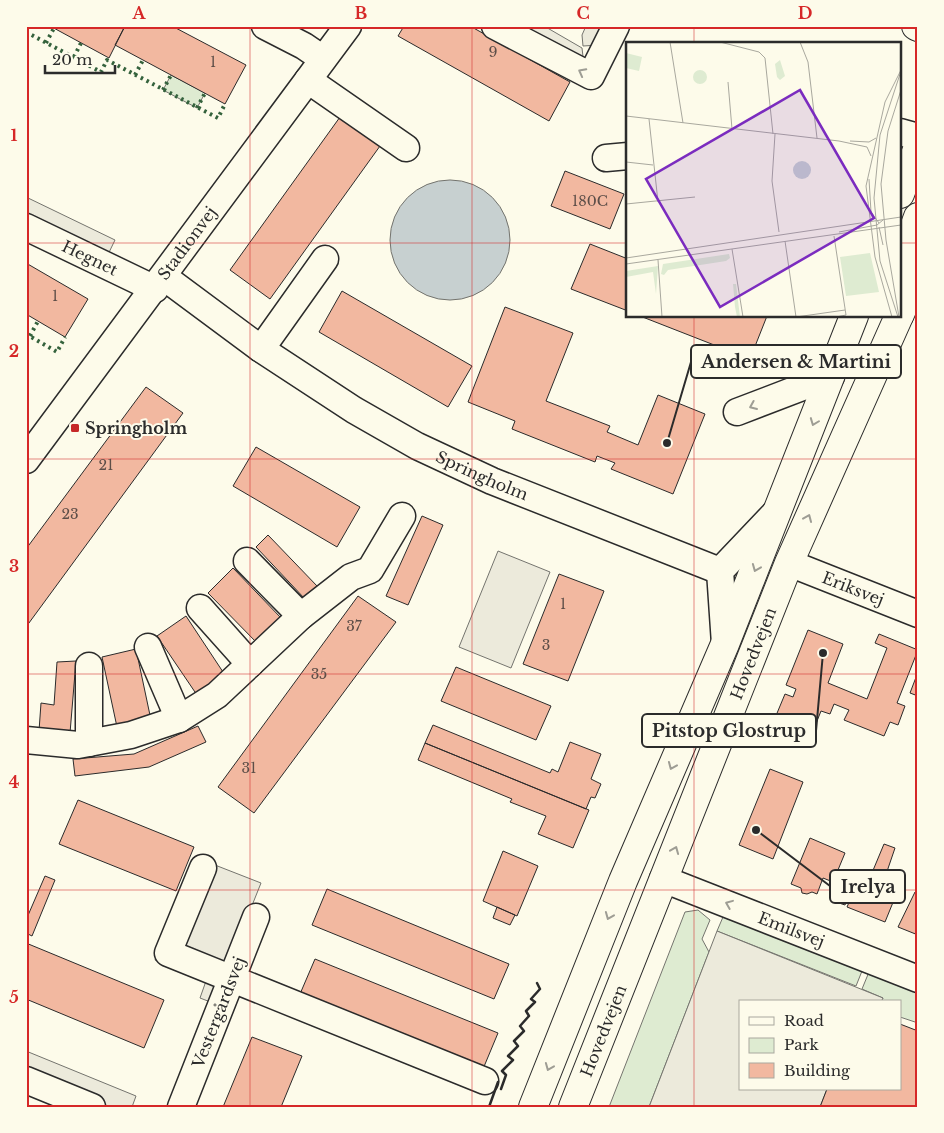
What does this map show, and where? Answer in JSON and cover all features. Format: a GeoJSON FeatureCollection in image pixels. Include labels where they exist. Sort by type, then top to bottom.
{"type":"FeatureCollection","features":[{"type":"Feature","properties":{"kind":"main road"},"geometry":{"type":"LineString","coordinates":[[902,189],[918,147]]}},
{"type":"Feature","properties":{"kind":"main road","name":"Hovedvejen"},"geometry":{"type":"LineString","coordinates":[[902,309],[913,274],[918,217]]}},
{"type":"Feature","properties":{"kind":"main road","name":"Hovedvejen"},"geometry":{"type":"LineString","coordinates":[[533,1107],[623,880],[725,644],[781,506],[853,318]]}},
{"type":"Feature","properties":{"kind":"main road"},"geometry":{"type":"LineString","coordinates":[[854,415],[883,318]]}},
{"type":"Feature","properties":{"kind":"main road","name":"Hovedvejen"},"geometry":{"type":"LineString","coordinates":[[573,1107],[789,563],[899,318]]}},
{"type":"Feature","properties":{"kind":"street"},"geometry":{"type":"LineString","coordinates":[[265,26],[304,46],[323,59]]}},
{"type":"Feature","properties":{"kind":"street","name":"Stadionvej"},"geometry":{"type":"LineString","coordinates":[[26,460],[348,26]]}},
{"type":"Feature","properties":{"kind":"street"},"geometry":{"type":"LineString","coordinates":[[495,26],[590,76],[616,26]]}},
{"type":"Feature","properties":{"kind":"street"},"geometry":{"type":"LineString","coordinates":[[308,80],[406,148]]}},
{"type":"Feature","properties":{"kind":"street"},"geometry":{"type":"LineString","coordinates":[[902,133],[918,137]]}},
{"type":"Feature","properties":{"kind":"street","name":"Hegnet"},"geometry":{"type":"LineString","coordinates":[[26,227],[159,283]]}},
{"type":"Feature","properties":{"kind":"street"},"geometry":{"type":"LineString","coordinates":[[261,349],[325,259]]}},
{"type":"Feature","properties":{"kind":"street","name":"Springholm"},"geometry":{"type":"LineString","coordinates":[[159,283],[354,410],[417,446],[492,481],[720,571]]}},
{"type":"Feature","properties":{"kind":"street"},"geometry":{"type":"LineString","coordinates":[[737,412],[831,376]]}},
{"type":"Feature","properties":{"kind":"street"},"geometry":{"type":"LineString","coordinates":[[725,644],[720,571],[781,506]]}},
{"type":"Feature","properties":{"kind":"street"},"geometry":{"type":"LineString","coordinates":[[26,740],[78,745],[131,735],[178,719],[217,695],[301,616],[351,577],[370,570],[402,516]]}},
{"type":"Feature","properties":{"kind":"street"},"geometry":{"type":"LineString","coordinates":[[248,560],[301,616]]}},
{"type":"Feature","properties":{"kind":"street","name":"Eriksvej"},"geometry":{"type":"LineString","coordinates":[[789,563],[918,614]]}},
{"type":"Feature","properties":{"kind":"street"},"geometry":{"type":"LineString","coordinates":[[200,608],[250,664]]}},
{"type":"Feature","properties":{"kind":"street"},"geometry":{"type":"LineString","coordinates":[[148,646],[178,719]]}},
{"type":"Feature","properties":{"kind":"street"},"geometry":{"type":"LineString","coordinates":[[89,666],[89,743]]}},
{"type":"Feature","properties":{"kind":"street"},"geometry":{"type":"LineString","coordinates":[[203,868],[168,953],[485,1081]]}},
{"type":"Feature","properties":{"kind":"street","name":"Emilsvej"},"geometry":{"type":"LineString","coordinates":[[664,879],[918,979]]}},
{"type":"Feature","properties":{"kind":"street","name":"Vestergårdsvej"},"geometry":{"type":"LineString","coordinates":[[181,1107],[256,917]]}},
{"type":"Feature","properties":{"kind":"street"},"geometry":{"type":"LineString","coordinates":[[26,1080],[92,1107]]}},
{"type":"Feature","properties":{"kind":"green space"},"geometry":{"type":"Polygon","coordinates":[[[171,75],[205,93],[197,108],[163,90],[171,75]]]}},
{"type":"Feature","properties":{"kind":"green space"},"geometry":{"type":"Polygon","coordinates":[[[698,910],[710,920],[702,939],[709,952],[649,1107],[609,1107],[685,912],[698,910]]]}},
{"type":"Feature","properties":{"kind":"green space"},"geometry":{"type":"Polygon","coordinates":[[[723,917],[862,971],[856,986],[717,931],[723,917]]]}},
{"type":"Feature","properties":{"kind":"green space"},"geometry":{"type":"Polygon","coordinates":[[[869,972],[918,992],[918,1023],[902,1018],[902,1000],[882,1000],[883,998],[862,989],[869,972]]]}},
{"type":"Feature","properties":{"kind":"shaded area"},"geometry":{"type":"Polygon","coordinates":[[[508,26],[544,26],[582,48],[584,65],[508,26]]]}},
{"type":"Feature","properties":{"kind":"shaded area"},"geometry":{"type":"Polygon","coordinates":[[[586,26],[608,26],[599,45],[583,46],[582,35],[586,26]]]}},
{"type":"Feature","properties":{"kind":"shaded area"},"geometry":{"type":"Polygon","coordinates":[[[450,180],[462,181],[473,185],[483,190],[492,198],[500,207],[505,217],[509,228],[509,252],[505,263],[500,273],[492,282],[483,290],[473,295],[462,299],[450,300],[438,299],[427,295],[417,290],[408,282],[400,273],[395,263],[391,252],[390,240],[391,228],[395,217],[400,207],[408,198],[417,190],[427,185],[438,181],[450,180]]]}},
{"type":"Feature","properties":{"kind":"shaded area"},"geometry":{"type":"Polygon","coordinates":[[[26,197],[115,240],[100,271],[26,236],[26,197]]]}},
{"type":"Feature","properties":{"kind":"shaded area"},"geometry":{"type":"Polygon","coordinates":[[[498,551],[550,572],[511,668],[459,647],[498,551]]]}},
{"type":"Feature","properties":{"kind":"shaded area"},"geometry":{"type":"Polygon","coordinates":[[[197,858],[261,883],[213,1003],[200,998],[206,981],[155,960],[197,858]]]}},
{"type":"Feature","properties":{"kind":"shaded area"},"geometry":{"type":"Polygon","coordinates":[[[717,931],[883,998],[882,1000],[739,1000],[739,1090],[827,1090],[820,1107],[649,1107],[717,931]]]}},
{"type":"Feature","properties":{"kind":"shaded area"},"geometry":{"type":"Polygon","coordinates":[[[26,1051],[136,1096],[132,1107],[76,1107],[26,1086],[26,1051]]]}},
{"type":"Feature","properties":{"kind":"building"},"geometry":{"type":"Polygon","coordinates":[[[50,26],[125,26],[109,58],[50,26]]]}},
{"type":"Feature","properties":{"kind":"building"},"geometry":{"type":"Polygon","coordinates":[[[125,26],[172,26],[246,65],[225,104],[115,45],[125,26]]]}},
{"type":"Feature","properties":{"kind":"building"},"geometry":{"type":"Polygon","coordinates":[[[404,26],[470,26],[570,82],[549,121],[398,36],[404,26]]]}},
{"type":"Feature","properties":{"kind":"building"},"geometry":{"type":"Polygon","coordinates":[[[340,117],[380,146],[270,299],[230,270],[340,117]]]}},
{"type":"Feature","properties":{"kind":"building"},"geometry":{"type":"Polygon","coordinates":[[[565,171],[624,194],[610,229],[551,206],[565,171]]]}},
{"type":"Feature","properties":{"kind":"building"},"geometry":{"type":"Polygon","coordinates":[[[590,244],[626,258],[626,310],[571,289],[590,244]]]}},
{"type":"Feature","properties":{"kind":"building"},"geometry":{"type":"Polygon","coordinates":[[[26,263],[88,299],[65,337],[26,314],[26,263]]]}},
{"type":"Feature","properties":{"kind":"building"},"geometry":{"type":"Polygon","coordinates":[[[342,291],[472,366],[448,407],[319,332],[342,291]]]}},
{"type":"Feature","properties":{"kind":"building"},"geometry":{"type":"Polygon","coordinates":[[[505,307],[573,333],[546,401],[610,426],[607,432],[638,445],[658,395],[705,414],[673,494],[611,469],[615,463],[597,456],[595,462],[512,429],[515,421],[468,402],[505,307]]]}},
{"type":"Feature","properties":{"kind":"building"},"geometry":{"type":"Polygon","coordinates":[[[645,318],[766,318],[750,359],[645,318]]]}},
{"type":"Feature","properties":{"kind":"building"},"geometry":{"type":"Polygon","coordinates":[[[146,387],[183,413],[26,627],[26,549],[146,387]]]}},
{"type":"Feature","properties":{"kind":"building"},"geometry":{"type":"Polygon","coordinates":[[[256,447],[360,507],[337,547],[233,486],[256,447]]]}},
{"type":"Feature","properties":{"kind":"building"},"geometry":{"type":"Polygon","coordinates":[[[422,516],[443,525],[408,605],[386,596],[422,516]]]}},
{"type":"Feature","properties":{"kind":"building"},"geometry":{"type":"Polygon","coordinates":[[[268,535],[318,587],[305,599],[256,547],[268,535]]]}},
{"type":"Feature","properties":{"kind":"building"},"geometry":{"type":"Polygon","coordinates":[[[233,568],[282,619],[258,644],[208,593],[233,568]]]}},
{"type":"Feature","properties":{"kind":"building"},"geometry":{"type":"Polygon","coordinates":[[[559,574],[604,591],[568,681],[523,664],[559,574]]]}},
{"type":"Feature","properties":{"kind":"building"},"geometry":{"type":"Polygon","coordinates":[[[358,596],[396,622],[254,813],[218,787],[358,596]]]}},
{"type":"Feature","properties":{"kind":"building"},"geometry":{"type":"Polygon","coordinates":[[[186,616],[225,675],[197,695],[157,636],[186,616]]]}},
{"type":"Feature","properties":{"kind":"building"},"geometry":{"type":"Polygon","coordinates":[[[808,630],[843,644],[828,683],[867,699],[887,648],[875,643],[879,634],[918,650],[897,703],[905,706],[898,725],[890,722],[884,736],[844,720],[849,710],[834,704],[830,714],[821,711],[807,746],[770,730],[785,694],[793,697],[796,689],[786,685],[808,630]]]}},
{"type":"Feature","properties":{"kind":"building"},"geometry":{"type":"Polygon","coordinates":[[[136,649],[151,720],[117,727],[102,657],[136,649]]]}},
{"type":"Feature","properties":{"kind":"building"},"geometry":{"type":"Polygon","coordinates":[[[76,661],[70,733],[39,731],[41,703],[54,705],[57,662],[76,661]]]}},
{"type":"Feature","properties":{"kind":"building"},"geometry":{"type":"Polygon","coordinates":[[[456,667],[551,706],[536,740],[441,701],[456,667]]]}},
{"type":"Feature","properties":{"kind":"building"},"geometry":{"type":"Polygon","coordinates":[[[918,672],[918,696],[910,693],[918,672]]]}},
{"type":"Feature","properties":{"kind":"building"},"geometry":{"type":"Polygon","coordinates":[[[433,725],[550,773],[552,769],[558,772],[570,742],[601,754],[591,779],[601,784],[595,798],[591,797],[586,809],[425,743],[433,725]]]}},
{"type":"Feature","properties":{"kind":"building"},"geometry":{"type":"Polygon","coordinates":[[[198,726],[206,742],[149,767],[75,776],[73,759],[134,754],[198,726]]]}},
{"type":"Feature","properties":{"kind":"building"},"geometry":{"type":"Polygon","coordinates":[[[425,743],[589,810],[573,848],[538,834],[546,816],[510,802],[512,799],[418,760],[425,743]]]}},
{"type":"Feature","properties":{"kind":"building"},"geometry":{"type":"Polygon","coordinates":[[[770,769],[803,782],[773,859],[739,845],[770,769]]]}},
{"type":"Feature","properties":{"kind":"building"},"geometry":{"type":"Polygon","coordinates":[[[78,800],[194,847],[176,891],[59,844],[78,800]]]}},
{"type":"Feature","properties":{"kind":"building"},"geometry":{"type":"Polygon","coordinates":[[[810,838],[845,853],[833,882],[823,878],[817,894],[812,892],[802,893],[801,888],[791,884],[810,838]]]}},
{"type":"Feature","properties":{"kind":"building"},"geometry":{"type":"Polygon","coordinates":[[[884,844],[895,848],[881,889],[896,895],[885,922],[847,907],[855,889],[864,892],[884,844]]]}},
{"type":"Feature","properties":{"kind":"building"},"geometry":{"type":"Polygon","coordinates":[[[503,851],[538,866],[517,916],[483,901],[503,851]]]}},
{"type":"Feature","properties":{"kind":"building"},"geometry":{"type":"Polygon","coordinates":[[[45,876],[55,880],[32,936],[26,933],[26,920],[45,876]]]}},
{"type":"Feature","properties":{"kind":"building"},"geometry":{"type":"Polygon","coordinates":[[[842,886],[851,890],[845,905],[836,902],[842,886]]]}},
{"type":"Feature","properties":{"kind":"building"},"geometry":{"type":"Polygon","coordinates":[[[327,889],[509,964],[494,999],[312,925],[327,889]]]}},
{"type":"Feature","properties":{"kind":"building"},"geometry":{"type":"Polygon","coordinates":[[[915,892],[918,893],[918,935],[898,927],[915,892]]]}},
{"type":"Feature","properties":{"kind":"building"},"geometry":{"type":"Polygon","coordinates":[[[497,907],[515,915],[510,925],[493,918],[497,907]]]}},
{"type":"Feature","properties":{"kind":"building"},"geometry":{"type":"Polygon","coordinates":[[[26,943],[164,1000],[144,1048],[26,999],[26,943]]]}},
{"type":"Feature","properties":{"kind":"building"},"geometry":{"type":"Polygon","coordinates":[[[315,959],[498,1033],[483,1069],[300,994],[315,959]]]}},
{"type":"Feature","properties":{"kind":"building"},"geometry":{"type":"Polygon","coordinates":[[[902,1025],[918,1031],[918,1107],[820,1107],[827,1090],[902,1090],[902,1025]]]}},
{"type":"Feature","properties":{"kind":"building"},"geometry":{"type":"Polygon","coordinates":[[[252,1037],[302,1056],[281,1107],[223,1107],[252,1037]]]}},
{"type":"Feature","properties":{"kind":"hedge"},"geometry":{"type":"LineString","coordinates":[[46,43],[54,28]]}},
{"type":"Feature","properties":{"kind":"hedge"},"geometry":{"type":"LineString","coordinates":[[26,32],[101,72],[107,60],[218,118],[225,104]]}},
{"type":"Feature","properties":{"kind":"hedge"},"geometry":{"type":"LineString","coordinates":[[74,57],[81,43]]}},
{"type":"Feature","properties":{"kind":"hedge"},"geometry":{"type":"LineString","coordinates":[[135,75],[143,60]]}},
{"type":"Feature","properties":{"kind":"hedge"},"geometry":{"type":"LineString","coordinates":[[163,90],[171,75]]}},
{"type":"Feature","properties":{"kind":"hedge"},"geometry":{"type":"LineString","coordinates":[[197,108],[205,93]]}},
{"type":"Feature","properties":{"kind":"hedge"},"geometry":{"type":"LineString","coordinates":[[30,336],[38,321]]}},
{"type":"Feature","properties":{"kind":"hedge"},"geometry":{"type":"LineString","coordinates":[[26,334],[57,352],[65,337]]}},
{"type":"Feature","properties":{"kind":"wall"},"geometry":{"type":"LineString","coordinates":[[501,1089],[506,1075],[502,1071],[513,1060],[508,1056],[518,1046],[514,1041],[524,1031],[520,1026],[529,1016],[526,1011],[535,1002],[531,999],[540,989],[537,983]]}},
{"type":"Feature","properties":{"kind":"wall"},"geometry":{"type":"LineString","coordinates":[[489,1107],[498,1082]]}},
{"type":"Feature","properties":{"kind":"place","name":"Springholm"},"geometry":{"type":"Point","coordinates":[75,428]}},
{"type":"Feature","properties":{"kind":"place","name":"Andersen & Martini"},"geometry":{"type":"Point","coordinates":[667,443]}},
{"type":"Feature","properties":{"kind":"place","name":"Pitstop Glostrup"},"geometry":{"type":"Point","coordinates":[823,653]}},
{"type":"Feature","properties":{"kind":"place","name":"Irelya"},"geometry":{"type":"Point","coordinates":[756,830]}}]}
